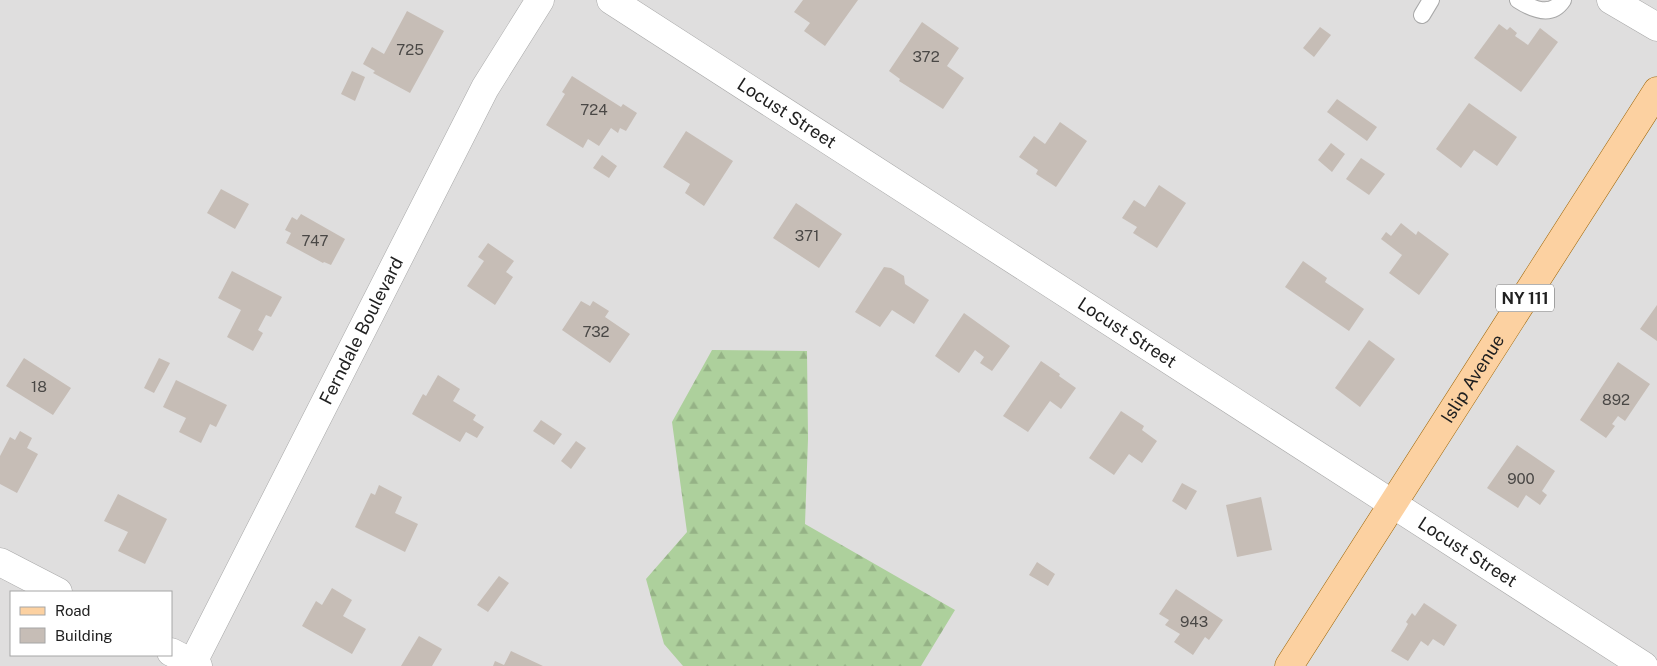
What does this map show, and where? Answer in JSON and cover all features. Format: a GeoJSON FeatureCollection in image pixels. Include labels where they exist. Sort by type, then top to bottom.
{"type":"FeatureCollection","features":[{"type":"Feature","properties":{"kind":"main road","name":"Islip Avenue"},"geometry":{"type":"LineString","coordinates":[[1289,666],[1657,91]]}},
{"type":"Feature","properties":{"kind":"street","name":"Ferndale Boulevard"},"geometry":{"type":"LineString","coordinates":[[188,662],[485,88],[540,0]]}},
{"type":"Feature","properties":{"kind":"street","name":"Locust Street"},"geometry":{"type":"LineString","coordinates":[[611,0],[1644,666]]}},
{"type":"Feature","properties":{"kind":"street"},"geometry":{"type":"LineString","coordinates":[[1611,0],[1657,27]]}},
{"type":"Feature","properties":{"kind":"street"},"geometry":{"type":"LineString","coordinates":[[0,562],[56,591]]}},
{"type":"Feature","properties":{"kind":"lane"},"geometry":{"type":"LineString","coordinates":[[1422,15],[1431,0]]}},
{"type":"Feature","properties":{"kind":"lane"},"geometry":{"type":"LineString","coordinates":[[1518,0],[1533,9],[1549,11],[1561,4],[1563,0]]}},
{"type":"Feature","properties":{"kind":"shaded area"},"geometry":{"type":"Polygon","coordinates":[[[0,0],[1657,0],[1657,666],[0,666],[0,0]]]}},
{"type":"Feature","properties":{"kind":"green space"},"geometry":{"type":"Polygon","coordinates":[[[712,350],[807,351],[808,439],[805,524],[955,610],[921,666],[683,666],[664,644],[646,579],[687,532],[672,422],[712,350]]]}},
{"type":"Feature","properties":{"kind":"building"},"geometry":{"type":"Polygon","coordinates":[[[803,0],[858,0],[825,46],[804,31],[810,23],[794,12],[803,0]]]}},
{"type":"Feature","properties":{"kind":"building"},"geometry":{"type":"Polygon","coordinates":[[[407,11],[444,31],[410,93],[373,73],[375,71],[363,64],[372,47],[384,54],[407,11]]]}},
{"type":"Feature","properties":{"kind":"building"},"geometry":{"type":"Polygon","coordinates":[[[922,22],[959,48],[947,66],[964,78],[943,109],[899,81],[900,79],[889,71],[922,22]]]}},
{"type":"Feature","properties":{"kind":"building"},"geometry":{"type":"Polygon","coordinates":[[[1499,24],[1507,30],[1510,27],[1517,33],[1515,36],[1528,45],[1540,28],[1558,42],[1521,92],[1474,58],[1499,24]]]}},
{"type":"Feature","properties":{"kind":"building"},"geometry":{"type":"Polygon","coordinates":[[[1320,27],[1331,35],[1314,57],[1303,48],[1320,27]]]}},
{"type":"Feature","properties":{"kind":"building"},"geometry":{"type":"Polygon","coordinates":[[[352,71],[365,77],[355,101],[341,94],[352,71]]]}},
{"type":"Feature","properties":{"kind":"building"},"geometry":{"type":"Polygon","coordinates":[[[572,76],[621,107],[623,104],[637,113],[626,131],[620,128],[618,133],[611,128],[599,146],[588,139],[583,148],[546,125],[565,94],[562,92],[572,76]]]}},
{"type":"Feature","properties":{"kind":"building"},"geometry":{"type":"Polygon","coordinates":[[[1337,99],[1377,127],[1367,141],[1327,112],[1337,99]]]}},
{"type":"Feature","properties":{"kind":"building"},"geometry":{"type":"Polygon","coordinates":[[[1469,103],[1517,137],[1497,166],[1474,150],[1461,168],[1436,149],[1469,103]]]}},
{"type":"Feature","properties":{"kind":"building"},"geometry":{"type":"Polygon","coordinates":[[[1060,122],[1087,141],[1056,187],[1036,174],[1038,170],[1019,157],[1034,136],[1045,144],[1060,122]]]}},
{"type":"Feature","properties":{"kind":"building"},"geometry":{"type":"Polygon","coordinates":[[[686,131],[733,161],[704,206],[685,193],[690,184],[663,167],[686,131]]]}},
{"type":"Feature","properties":{"kind":"building"},"geometry":{"type":"Polygon","coordinates":[[[1331,143],[1345,154],[1332,172],[1318,160],[1331,143]]]}},
{"type":"Feature","properties":{"kind":"building"},"geometry":{"type":"Polygon","coordinates":[[[602,155],[617,166],[609,178],[593,168],[602,155]]]}},
{"type":"Feature","properties":{"kind":"building"},"geometry":{"type":"Polygon","coordinates":[[[1361,158],[1385,174],[1369,195],[1346,179],[1361,158]]]}},
{"type":"Feature","properties":{"kind":"building"},"geometry":{"type":"Polygon","coordinates":[[[1159,185],[1186,203],[1157,248],[1133,233],[1137,227],[1122,218],[1134,200],[1145,207],[1159,185]]]}},
{"type":"Feature","properties":{"kind":"building"},"geometry":{"type":"Polygon","coordinates":[[[221,189],[249,204],[235,229],[207,213],[221,189]]]}},
{"type":"Feature","properties":{"kind":"building"},"geometry":{"type":"Polygon","coordinates":[[[796,203],[842,234],[819,268],[773,238],[796,203]]]}},
{"type":"Feature","properties":{"kind":"building"},"geometry":{"type":"Polygon","coordinates":[[[301,214],[345,239],[331,265],[323,263],[286,243],[291,233],[285,230],[292,217],[297,220],[301,214]]]}},
{"type":"Feature","properties":{"kind":"building"},"geometry":{"type":"Polygon","coordinates":[[[1401,223],[1416,235],[1418,231],[1449,254],[1419,295],[1389,273],[1402,255],[1381,239],[1386,232],[1391,236],[1401,223]]]}},
{"type":"Feature","properties":{"kind":"building"},"geometry":{"type":"Polygon","coordinates":[[[488,243],[514,261],[506,272],[513,277],[495,305],[467,286],[484,261],[478,257],[488,243]]]}},
{"type":"Feature","properties":{"kind":"building"},"geometry":{"type":"Polygon","coordinates":[[[1303,261],[1327,278],[1325,282],[1364,309],[1349,331],[1285,287],[1303,261]]]}},
{"type":"Feature","properties":{"kind":"building"},"geometry":{"type":"Polygon","coordinates":[[[884,267],[891,268],[904,276],[905,284],[929,300],[914,324],[892,310],[880,327],[855,312],[884,267]]]}},
{"type":"Feature","properties":{"kind":"building"},"geometry":{"type":"Polygon","coordinates":[[[232,271],[282,297],[271,317],[266,315],[258,330],[263,333],[253,351],[227,337],[241,310],[218,298],[232,271]]]}},
{"type":"Feature","properties":{"kind":"building"},"geometry":{"type":"Polygon","coordinates":[[[581,301],[590,306],[593,301],[609,311],[605,317],[630,334],[610,363],[562,330],[581,301]]]}},
{"type":"Feature","properties":{"kind":"building"},"geometry":{"type":"Polygon","coordinates":[[[1657,305],[1657,341],[1640,329],[1657,305]]]}},
{"type":"Feature","properties":{"kind":"building"},"geometry":{"type":"Polygon","coordinates":[[[964,313],[1010,346],[992,371],[980,363],[984,357],[975,350],[959,373],[935,356],[964,313]]]}},
{"type":"Feature","properties":{"kind":"building"},"geometry":{"type":"Polygon","coordinates":[[[1369,340],[1395,359],[1360,407],[1335,388],[1369,340]]]}},
{"type":"Feature","properties":{"kind":"building"},"geometry":{"type":"Polygon","coordinates":[[[24,358],[71,388],[53,415],[6,386],[24,358]]]}},
{"type":"Feature","properties":{"kind":"building"},"geometry":{"type":"Polygon","coordinates":[[[159,358],[170,363],[154,393],[144,388],[159,358]]]}},
{"type":"Feature","properties":{"kind":"building"},"geometry":{"type":"Polygon","coordinates":[[[1041,361],[1076,388],[1061,409],[1050,401],[1028,432],[1003,416],[1041,361]]]}},
{"type":"Feature","properties":{"kind":"building"},"geometry":{"type":"Polygon","coordinates":[[[1618,362],[1650,384],[1625,421],[1618,416],[1612,424],[1615,426],[1606,438],[1580,420],[1618,362]]]}},
{"type":"Feature","properties":{"kind":"building"},"geometry":{"type":"Polygon","coordinates":[[[438,375],[460,389],[453,401],[476,415],[473,420],[484,427],[477,438],[466,432],[460,442],[412,414],[423,394],[426,396],[438,375]]]}},
{"type":"Feature","properties":{"kind":"building"},"geometry":{"type":"Polygon","coordinates":[[[176,380],[227,405],[216,427],[210,424],[201,443],[179,432],[186,418],[163,407],[176,380]]]}},
{"type":"Feature","properties":{"kind":"building"},"geometry":{"type":"Polygon","coordinates":[[[1121,411],[1144,426],[1142,430],[1157,441],[1142,463],[1129,454],[1114,475],[1089,458],[1121,411]]]}},
{"type":"Feature","properties":{"kind":"building"},"geometry":{"type":"Polygon","coordinates":[[[541,420],[562,434],[554,445],[533,431],[541,420]]]}},
{"type":"Feature","properties":{"kind":"building"},"geometry":{"type":"Polygon","coordinates":[[[20,431],[32,438],[27,448],[38,454],[17,493],[0,484],[0,456],[10,437],[15,440],[20,431]]]}},
{"type":"Feature","properties":{"kind":"building"},"geometry":{"type":"Polygon","coordinates":[[[576,441],[586,448],[571,469],[561,461],[576,441]]]}},
{"type":"Feature","properties":{"kind":"building"},"geometry":{"type":"Polygon","coordinates":[[[1517,445],[1555,471],[1542,491],[1547,495],[1540,505],[1526,495],[1518,508],[1487,488],[1517,445]]]}},
{"type":"Feature","properties":{"kind":"building"},"geometry":{"type":"Polygon","coordinates":[[[1182,483],[1197,491],[1186,510],[1172,501],[1182,483]]]}},
{"type":"Feature","properties":{"kind":"building"},"geometry":{"type":"Polygon","coordinates":[[[379,485],[402,497],[395,513],[418,524],[405,552],[355,527],[371,493],[375,495],[379,485]]]}},
{"type":"Feature","properties":{"kind":"building"},"geometry":{"type":"Polygon","coordinates":[[[118,494],[167,519],[145,564],[118,551],[128,532],[104,521],[118,494]]]}},
{"type":"Feature","properties":{"kind":"building"},"geometry":{"type":"Polygon","coordinates":[[[1261,497],[1272,550],[1237,557],[1226,505],[1261,497]]]}},
{"type":"Feature","properties":{"kind":"building"},"geometry":{"type":"Polygon","coordinates":[[[1037,562],[1055,574],[1048,586],[1029,575],[1037,562]]]}},
{"type":"Feature","properties":{"kind":"building"},"geometry":{"type":"Polygon","coordinates":[[[499,576],[509,583],[488,612],[477,605],[499,576]]]}},
{"type":"Feature","properties":{"kind":"building"},"geometry":{"type":"Polygon","coordinates":[[[332,588],[352,600],[343,616],[366,629],[352,654],[302,626],[316,601],[322,605],[332,588]]]}},
{"type":"Feature","properties":{"kind":"building"},"geometry":{"type":"Polygon","coordinates":[[[1176,589],[1223,620],[1209,640],[1205,637],[1193,655],[1174,642],[1180,634],[1165,625],[1169,620],[1159,614],[1176,589]]]}},
{"type":"Feature","properties":{"kind":"building"},"geometry":{"type":"Polygon","coordinates":[[[1424,603],[1457,625],[1444,646],[1433,639],[1428,646],[1421,641],[1408,661],[1391,651],[1408,624],[1406,622],[1412,613],[1415,616],[1424,603]]]}},
{"type":"Feature","properties":{"kind":"building"},"geometry":{"type":"Polygon","coordinates":[[[419,636],[442,649],[432,666],[401,666],[419,636]]]}},
{"type":"Feature","properties":{"kind":"building"},"geometry":{"type":"Polygon","coordinates":[[[511,651],[543,666],[493,666],[495,661],[504,665],[511,651]]]}}]}
